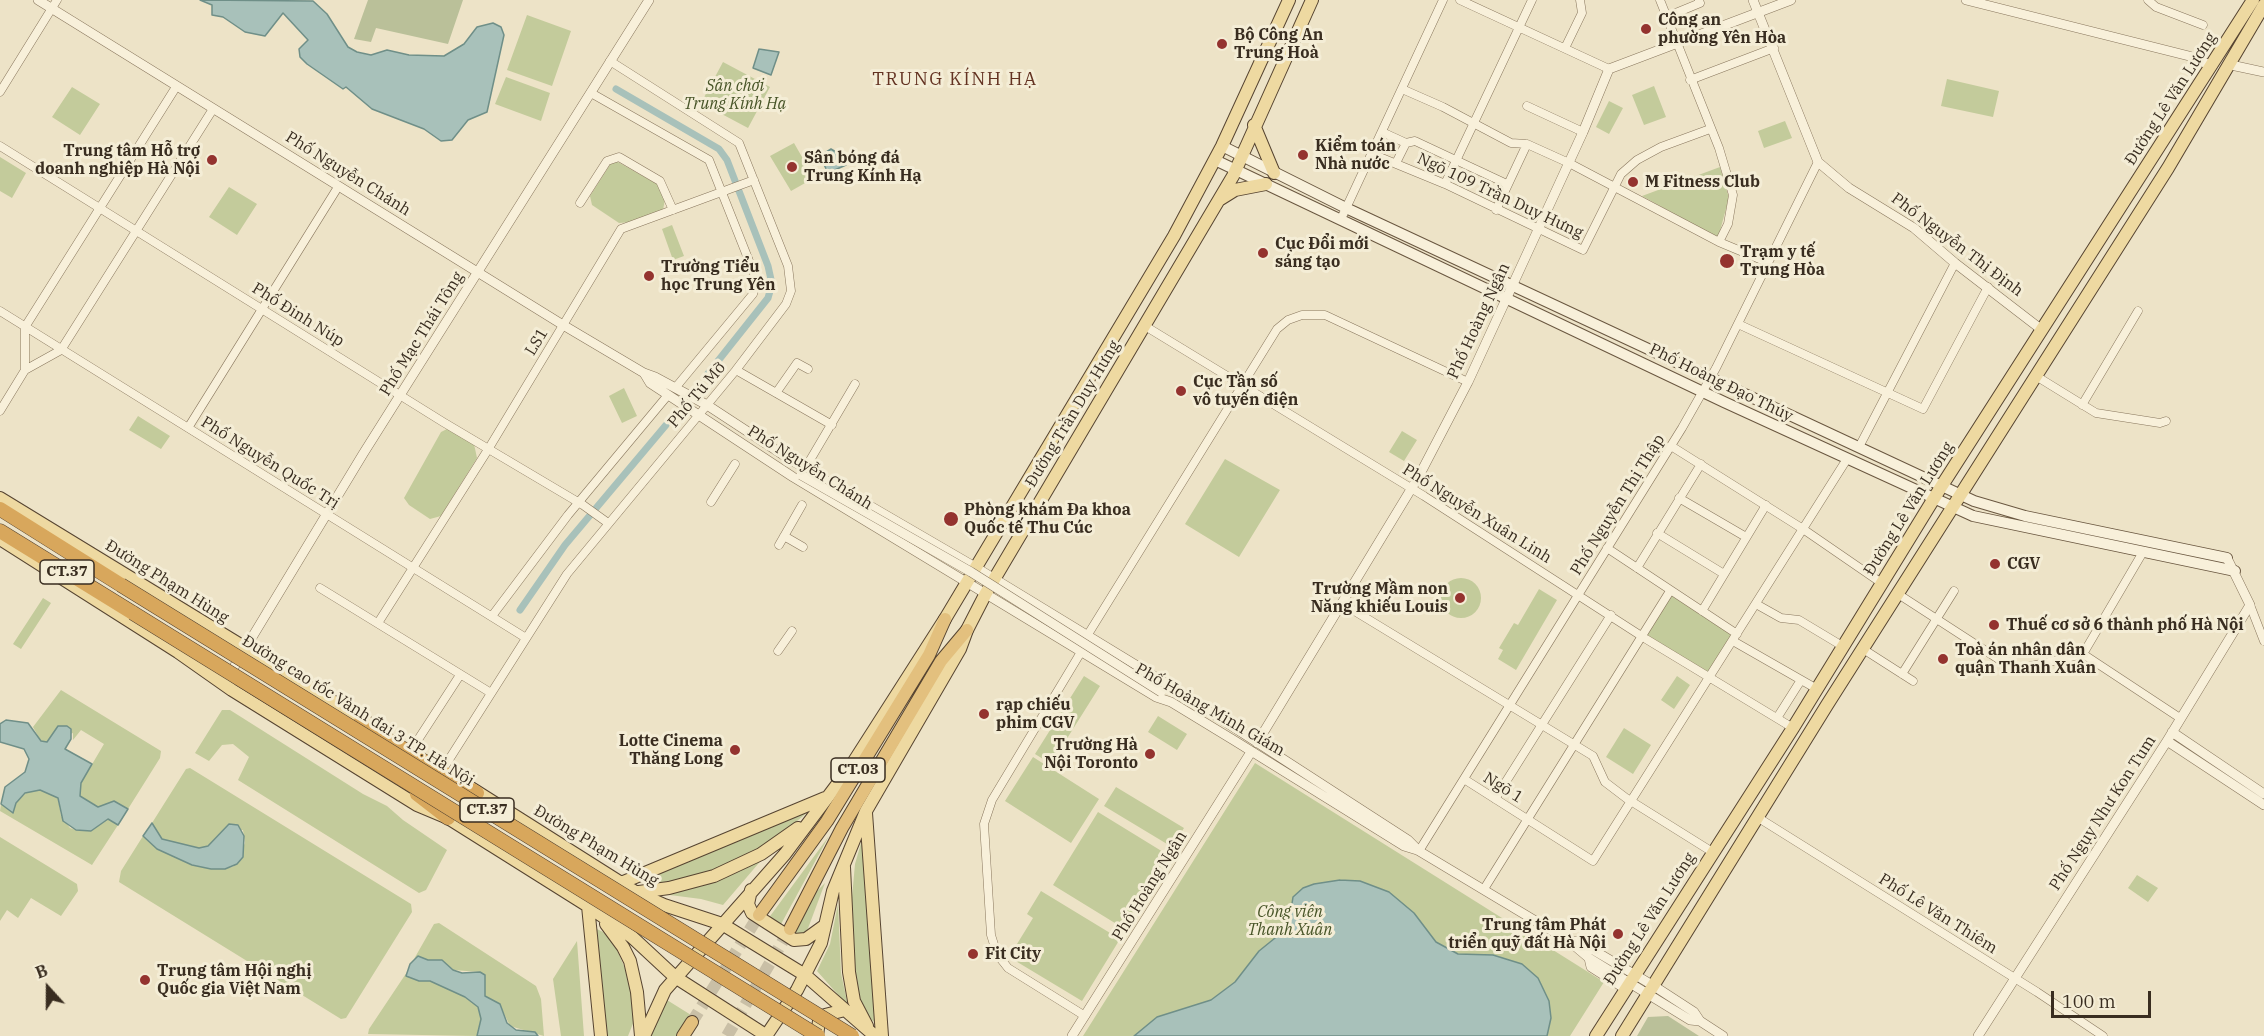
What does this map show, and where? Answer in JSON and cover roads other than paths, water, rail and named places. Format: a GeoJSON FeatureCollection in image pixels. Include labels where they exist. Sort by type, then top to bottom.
{"type":"FeatureCollection","features":[{"type":"Feature","properties":{"kind":"highway","name":"Đường cao tốc Vành đai 3 TP. Hà Nội"},"geometry":{"type":"LineString","coordinates":[[0,509],[852,1036]]}},
{"type":"Feature","properties":{"kind":"highway","name":"Đường cao tốc Vành đai 3 TP. Hà Nội"},"geometry":{"type":"LineString","coordinates":[[0,531],[818,1036]]}},
{"type":"Feature","properties":{"kind":"highway"},"geometry":{"type":"LineString","coordinates":[[121,585],[150,595],[477,793]]}},
{"type":"Feature","properties":{"kind":"highway"},"geometry":{"type":"LineString","coordinates":[[133,613],[242,688],[422,797],[448,818]]}},
{"type":"Feature","properties":{"kind":"highway","name":"CT.03"},"geometry":{"type":"LineString","coordinates":[[759,915],[833,811],[929,655],[945,618]]}},
{"type":"Feature","properties":{"kind":"highway","name":"CT.03"},"geometry":{"type":"LineString","coordinates":[[790,929],[848,818],[941,662],[967,630]]}},
{"type":"Feature","properties":{"kind":"highway"},"geometry":{"type":"LineString","coordinates":[[683,1036],[692,1022]]}},
{"type":"Feature","properties":{"kind":"main road","name":"Đường Trần Duy Hưng"},"geometry":{"type":"LineString","coordinates":[[643,1036],[665,990],[675,977],[784,854],[851,766],[945,618],[1170,244],[1222,146],[1289,0]]}},
{"type":"Feature","properties":{"kind":"main road","name":"Đường Lê Văn Lương"},"geometry":{"type":"LineString","coordinates":[[1596,1036],[1626,978],[1714,853],[1941,487],[2253,0]]}},
{"type":"Feature","properties":{"kind":"main road","name":"Đường Trần Duy Hưng"},"geometry":{"type":"LineString","coordinates":[[766,1036],[805,975],[821,943],[844,860],[866,811],[960,649],[967,630],[994,579],[1235,170],[1308,1]]}},
{"type":"Feature","properties":{"kind":"main road","name":"Đường Lê Văn Lương"},"geometry":{"type":"LineString","coordinates":[[1622,1036],[1757,817],[1868,652],[1898,594],[2231,65],[2264,5]]}},
{"type":"Feature","properties":{"kind":"main road"},"geometry":{"type":"LineString","coordinates":[[1216,203],[1235,190],[1270,178],[1254,124]]}},
{"type":"Feature","properties":{"kind":"main road","name":"Phố Hoàng Đạo Thúy"},"geometry":{"type":"LineString","coordinates":[[1222,146],[1241,156],[1270,178],[1341,219],[1953,508],[1973,516],[2022,528],[2227,558]]}},
{"type":"Feature","properties":{"kind":"main road","name":"Phố Hoàng Đạo Thúy"},"geometry":{"type":"LineString","coordinates":[[1215,160],[1235,170],[1270,178],[1346,207],[1941,487],[2025,516],[2235,571]]}},
{"type":"Feature","properties":{"kind":"main road"},"geometry":{"type":"LineString","coordinates":[[2084,264],[2101,272]]}},
{"type":"Feature","properties":{"kind":"main road"},"geometry":{"type":"LineString","coordinates":[[1045,451],[1062,462]]}},
{"type":"Feature","properties":{"kind":"main road","name":"Đường Phạm Hùng"},"geometry":{"type":"LineString","coordinates":[[0,498],[245,650],[412,749],[477,793],[637,893],[664,905],[722,924],[805,975],[876,1035]]}},
{"type":"Feature","properties":{"kind":"main road"},"geometry":{"type":"LineString","coordinates":[[2022,528],[2025,516]]}},
{"type":"Feature","properties":{"kind":"main road"},"geometry":{"type":"LineString","coordinates":[[0,539],[169,646],[223,684],[417,805],[448,818],[588,906],[632,937],[675,977],[766,1036]]}},
{"type":"Feature","properties":{"kind":"main road"},"geometry":{"type":"LineString","coordinates":[[621,883],[828,796]]}},
{"type":"Feature","properties":{"kind":"main road"},"geometry":{"type":"LineString","coordinates":[[866,811],[876,1035]]}},
{"type":"Feature","properties":{"kind":"main road"},"geometry":{"type":"LineString","coordinates":[[637,893],[669,888],[714,876],[761,854],[813,815]]}},
{"type":"Feature","properties":{"kind":"main road"},"geometry":{"type":"LineString","coordinates":[[844,860],[849,972],[854,1001],[876,1035]]}},
{"type":"Feature","properties":{"kind":"main road"},"geometry":{"type":"LineString","coordinates":[[751,889],[748,904],[752,913],[794,940],[806,939],[824,927]]}},
{"type":"Feature","properties":{"kind":"main road"},"geometry":{"type":"LineString","coordinates":[[632,937],[651,940],[668,932],[672,921],[664,905]]}},
{"type":"Feature","properties":{"kind":"main road"},"geometry":{"type":"LineString","coordinates":[[588,906],[601,1036]]}},
{"type":"Feature","properties":{"kind":"main road"},"geometry":{"type":"LineString","coordinates":[[600,915],[623,947],[630,962],[643,1036]]}},
{"type":"Feature","properties":{"kind":"main road"},"geometry":{"type":"LineString","coordinates":[[818,1036],[819,1022],[825,1015],[845,1010]]}},
{"type":"Feature","properties":{"kind":"street","name":"Phố Nguyễn Chánh"},"geometry":{"type":"LineString","coordinates":[[38,0],[54,4],[177,87],[563,325],[644,373],[676,387],[706,405],[791,460],[804,471],[994,579]]}},
{"type":"Feature","properties":{"kind":"street","name":"Phố Mạc Thái Tông"},"geometry":{"type":"LineString","coordinates":[[223,684],[649,0]]}},
{"type":"Feature","properties":{"kind":"street"},"geometry":{"type":"LineString","coordinates":[[1341,219],[1443,0]]}},
{"type":"Feature","properties":{"kind":"street"},"geometry":{"type":"LineString","coordinates":[[1460,0],[1609,69],[1791,0]]}},
{"type":"Feature","properties":{"kind":"street"},"geometry":{"type":"LineString","coordinates":[[1445,184],[1476,124],[1532,0]]}},
{"type":"Feature","properties":{"kind":"street"},"geometry":{"type":"LineString","coordinates":[[1565,48],[1582,13],[1580,0]]}},
{"type":"Feature","properties":{"kind":"street"},"geometry":{"type":"LineString","coordinates":[[1660,0],[1733,195],[1728,224],[1719,242]]}},
{"type":"Feature","properties":{"kind":"street"},"geometry":{"type":"LineString","coordinates":[[1666,17],[1700,3],[1699,0]]}},
{"type":"Feature","properties":{"kind":"street","name":"Phố Nguyễn Thị Định"},"geometry":{"type":"LineString","coordinates":[[1753,0],[1818,162],[1849,188],[1914,228],[1955,263],[2042,330]]}},
{"type":"Feature","properties":{"kind":"street"},"geometry":{"type":"LineString","coordinates":[[1966,0],[2189,56],[2212,66]]}},
{"type":"Feature","properties":{"kind":"street"},"geometry":{"type":"LineString","coordinates":[[2148,0],[2156,6],[2203,25]]}},
{"type":"Feature","properties":{"kind":"street"},"geometry":{"type":"LineString","coordinates":[[0,92],[54,4]]}},
{"type":"Feature","properties":{"kind":"street"},"geometry":{"type":"LineString","coordinates":[[1690,80],[1774,48]]}},
{"type":"Feature","properties":{"kind":"street","name":"Phố Tú Mỡ"},"geometry":{"type":"LineString","coordinates":[[443,769],[567,574],[604,521],[736,369],[786,304],[791,291],[788,266],[742,149],[734,138],[610,62]]}},
{"type":"Feature","properties":{"kind":"street"},"geometry":{"type":"LineString","coordinates":[[2231,65],[2264,72]]}},
{"type":"Feature","properties":{"kind":"street","name":"Phố Hoàng Ngân"},"geometry":{"type":"LineString","coordinates":[[1257,743],[1412,489],[1468,382],[1583,132],[1609,69]]}},
{"type":"Feature","properties":{"kind":"street"},"geometry":{"type":"LineString","coordinates":[[26,370],[25,327],[177,87]]}},
{"type":"Feature","properties":{"kind":"street"},"geometry":{"type":"LineString","coordinates":[[1402,89],[1511,143],[1527,144],[1569,163],[1719,242],[1767,262]]}},
{"type":"Feature","properties":{"kind":"street","name":"Phố Tú Mỡ"},"geometry":{"type":"LineString","coordinates":[[591,93],[706,158],[726,190],[756,278],[757,287],[676,387]]}},
{"type":"Feature","properties":{"kind":"street"},"geometry":{"type":"LineString","coordinates":[[1527,106],[1583,132]]}},
{"type":"Feature","properties":{"kind":"street"},"geometry":{"type":"LineString","coordinates":[[0,411],[26,370],[62,350],[213,109]]}},
{"type":"Feature","properties":{"kind":"street"},"geometry":{"type":"LineString","coordinates":[[1614,186],[1621,174],[1637,160],[1675,140],[1710,129]]}},
{"type":"Feature","properties":{"kind":"street"},"geometry":{"type":"LineString","coordinates":[[1382,132],[1406,143],[1415,141],[1458,159],[1507,184]]}},
{"type":"Feature","properties":{"kind":"street"},"geometry":{"type":"LineString","coordinates":[[1396,163],[1406,143]]}},
{"type":"Feature","properties":{"kind":"street"},"geometry":{"type":"LineString","coordinates":[[1496,210],[1527,144]]}},
{"type":"Feature","properties":{"kind":"street","name":"Phố Đinh Núp"},"geometry":{"type":"LineString","coordinates":[[0,146],[402,396],[581,503],[604,521]]}},
{"type":"Feature","properties":{"kind":"street","name":"Ngõ 109 Trần Duy Hưng"},"geometry":{"type":"LineString","coordinates":[[1372,154],[1445,184],[1583,250],[1614,186]]}},
{"type":"Feature","properties":{"kind":"street"},"geometry":{"type":"LineString","coordinates":[[580,203],[607,161],[619,157],[660,181],[673,210]]}},
{"type":"Feature","properties":{"kind":"street","name":"Phố Nguyễn Thị Thập"},"geometry":{"type":"LineString","coordinates":[[1419,851],[1711,378],[1818,162]]}},
{"type":"Feature","properties":{"kind":"street","name":"LS1"},"geometry":{"type":"LineString","coordinates":[[378,622],[489,448],[621,229],[754,180]]}},
{"type":"Feature","properties":{"kind":"street"},"geometry":{"type":"LineString","coordinates":[[188,428],[338,187]]}},
{"type":"Feature","properties":{"kind":"street"},"geometry":{"type":"LineString","coordinates":[[1859,447],[1955,263]]}},
{"type":"Feature","properties":{"kind":"street"},"geometry":{"type":"LineString","coordinates":[[1738,324],[1923,409],[1988,287]]}},
{"type":"Feature","properties":{"kind":"street"},"geometry":{"type":"LineString","coordinates":[[2082,405],[2138,311]]}},
{"type":"Feature","properties":{"kind":"street","name":"Phố Nguyễn Quốc Trị"},"geometry":{"type":"LineString","coordinates":[[0,312],[526,638]]}},
{"type":"Feature","properties":{"kind":"street"},"geometry":{"type":"LineString","coordinates":[[1087,636],[1277,329],[1288,320],[1314,313],[1325,315],[1468,382]]}},
{"type":"Feature","properties":{"kind":"street","name":"Phố Nguyễn Xuân Linh"},"geometry":{"type":"LineString","coordinates":[[1145,326],[1412,489],[1578,593],[1641,636],[1793,728]]}},
{"type":"Feature","properties":{"kind":"street"},"geometry":{"type":"LineString","coordinates":[[776,393],[797,363],[808,369]]}},
{"type":"Feature","properties":{"kind":"street"},"geometry":{"type":"LineString","coordinates":[[736,369],[832,425]]}},
{"type":"Feature","properties":{"kind":"street","name":"Phố Nguyễn Chánh"},"geometry":{"type":"LineString","coordinates":[[644,373],[650,383],[793,477],[986,593]]}},
{"type":"Feature","properties":{"kind":"street"},"geometry":{"type":"LineString","coordinates":[[2036,376],[2096,413],[2160,423],[2166,421]]}},
{"type":"Feature","properties":{"kind":"street"},"geometry":{"type":"LineString","coordinates":[[804,471],[855,384]]}},
{"type":"Feature","properties":{"kind":"street","name":"Phố Tú Mỡ"},"geometry":{"type":"LineString","coordinates":[[492,616],[526,568],[668,395]]}},
{"type":"Feature","properties":{"kind":"street"},"geometry":{"type":"LineString","coordinates":[[1671,446],[1803,529],[1882,584]]}},
{"type":"Feature","properties":{"kind":"street"},"geometry":{"type":"LineString","coordinates":[[1632,802],[1847,459]]}},
{"type":"Feature","properties":{"kind":"street"},"geometry":{"type":"LineString","coordinates":[[711,502],[735,464]]}},
{"type":"Feature","properties":{"kind":"street"},"geometry":{"type":"LineString","coordinates":[[1637,568],[1701,464]]}},
{"type":"Feature","properties":{"kind":"street"},"geometry":{"type":"LineString","coordinates":[[784,469],[804,471],[1161,692],[1171,702]]}},
{"type":"Feature","properties":{"kind":"street"},"geometry":{"type":"LineString","coordinates":[[1680,498],[1746,537]]}},
{"type":"Feature","properties":{"kind":"street"},"geometry":{"type":"LineString","coordinates":[[779,545],[802,505]]}},
{"type":"Feature","properties":{"kind":"street"},"geometry":{"type":"LineString","coordinates":[[1702,611],[1766,505]]}},
{"type":"Feature","properties":{"kind":"street"},"geometry":{"type":"LineString","coordinates":[[1657,533],[1724,574]]}},
{"type":"Feature","properties":{"kind":"street"},"geometry":{"type":"LineString","coordinates":[[784,536],[803,547]]}},
{"type":"Feature","properties":{"kind":"street"},"geometry":{"type":"LineString","coordinates":[[1898,594],[2006,664],[2019,669],[2083,654],[2146,547]]}},
{"type":"Feature","properties":{"kind":"street"},"geometry":{"type":"LineString","coordinates":[[930,559],[944,558],[943,548]]}},
{"type":"Feature","properties":{"kind":"street"},"geometry":{"type":"LineString","coordinates":[[1607,548],[1702,611],[1735,637],[1817,689]]}},
{"type":"Feature","properties":{"kind":"street"},"geometry":{"type":"LineString","coordinates":[[2227,558],[2235,571],[2264,641]]}},
{"type":"Feature","properties":{"kind":"street","name":"Phố Hoàng Minh Giám"},"geometry":{"type":"LineString","coordinates":[[994,579],[1257,743],[1408,840],[1419,851]]}},
{"type":"Feature","properties":{"kind":"street"},"geometry":{"type":"LineString","coordinates":[[320,588],[491,693]]}},
{"type":"Feature","properties":{"kind":"street"},"geometry":{"type":"LineString","coordinates":[[1484,890],[1670,591]]}},
{"type":"Feature","properties":{"kind":"street"},"geometry":{"type":"LineString","coordinates":[[1902,674],[1954,591]]}},
{"type":"Feature","properties":{"kind":"street","name":"Phố Hoàng Minh Giám"},"geometry":{"type":"LineString","coordinates":[[986,593],[1156,697],[1171,702],[1404,846],[1419,851],[1569,941],[1589,958],[1591,967],[1626,978]]}},
{"type":"Feature","properties":{"kind":"street"},"geometry":{"type":"LineString","coordinates":[[1012,611],[1009,606],[1011,598],[1023,598]]}},
{"type":"Feature","properties":{"kind":"street"},"geometry":{"type":"LineString","coordinates":[[1343,604],[1593,756],[1604,780],[1632,802],[1714,853]]}},
{"type":"Feature","properties":{"kind":"street"},"geometry":{"type":"LineString","coordinates":[[1756,604],[1781,618],[1799,620],[1844,646]]}},
{"type":"Feature","properties":{"kind":"street","name":"Phố Ngụy Như Kon Tum"},"geometry":{"type":"LineString","coordinates":[[1978,1036],[2170,737],[2250,605]]}},
{"type":"Feature","properties":{"kind":"street"},"geometry":{"type":"LineString","coordinates":[[1495,799],[1611,615]]}},
{"type":"Feature","properties":{"kind":"street"},"geometry":{"type":"LineString","coordinates":[[778,651],[792,631]]}},
{"type":"Feature","properties":{"kind":"street"},"geometry":{"type":"LineString","coordinates":[[1081,652],[992,800],[984,824],[992,935],[998,954],[1008,968],[1085,1016]]}},
{"type":"Feature","properties":{"kind":"street"},"geometry":{"type":"LineString","coordinates":[[1868,652],[1913,681]]}},
{"type":"Feature","properties":{"kind":"street"},"geometry":{"type":"LineString","coordinates":[[2083,654],[2180,718]]}},
{"type":"Feature","properties":{"kind":"street"},"geometry":{"type":"LineString","coordinates":[[412,749],[460,675]]}},
{"type":"Feature","properties":{"kind":"street"},"geometry":{"type":"LineString","coordinates":[[1777,718],[1801,680]]}},
{"type":"Feature","properties":{"kind":"street"},"geometry":{"type":"LineString","coordinates":[[1161,692],[1175,692]]}},
{"type":"Feature","properties":{"kind":"street"},"geometry":{"type":"LineString","coordinates":[[2170,737],[2262,790]]}},
{"type":"Feature","properties":{"kind":"street"},"geometry":{"type":"LineString","coordinates":[[2170,737],[2264,805]]}},
{"type":"Feature","properties":{"kind":"street","name":"Phố Hoàng Ngân"},"geometry":{"type":"LineString","coordinates":[[1072,1036],[1251,752]]}},
{"type":"Feature","properties":{"kind":"street","name":"Ngõ 1"},"geometry":{"type":"LineString","coordinates":[[1464,779],[1593,861],[1632,802]]}},
{"type":"Feature","properties":{"kind":"street","name":"Phố Lê Văn Thiêm"},"geometry":{"type":"LineString","coordinates":[[1757,817],[2015,978],[2103,1036]]}},
{"type":"Feature","properties":{"kind":"street","name":"Phố Hoàng Minh Giám"},"geometry":{"type":"LineString","coordinates":[[1569,941],[1578,941],[1626,978]]}},
{"type":"Feature","properties":{"kind":"street"},"geometry":{"type":"LineString","coordinates":[[1626,978],[1694,1012],[1700,1022],[1723,1036]]}},
{"type":"Feature","properties":{"kind":"water"},"geometry":{"type":"Polygon","coordinates":[[[200,0],[313,1],[327,14],[348,47],[371,55],[387,50],[409,55],[444,56],[464,44],[477,27],[493,23],[501,27],[504,35],[487,112],[468,120],[452,140],[441,141],[424,129],[372,109],[346,87],[343,89],[307,64],[300,57],[299,49],[308,40],[283,13],[265,36],[245,32],[223,17],[212,15],[212,5],[200,0]]]}},
{"type":"Feature","properties":{"kind":"water"},"geometry":{"type":"Polygon","coordinates":[[[759,49],[779,52],[771,75],[753,68],[759,49]]]}},
{"type":"Feature","properties":{"kind":"water"},"geometry":{"type":"Polygon","coordinates":[[[831,149],[844,157],[846,165],[828,173],[820,156],[831,149]]]}},
{"type":"Feature","properties":{"kind":"water"},"geometry":{"type":"Polygon","coordinates":[[[6,720],[28,723],[41,741],[47,742],[58,726],[67,726],[71,729],[71,739],[65,749],[92,764],[81,783],[80,796],[98,807],[114,801],[128,809],[118,825],[108,819],[91,831],[76,830],[63,821],[58,798],[40,790],[25,793],[16,803],[13,813],[1,804],[5,787],[25,772],[29,759],[24,749],[0,742],[0,724],[6,720]]]}},
{"type":"Feature","properties":{"kind":"water"},"geometry":{"type":"Polygon","coordinates":[[[152,823],[162,839],[199,848],[208,846],[229,824],[238,825],[244,836],[243,857],[237,864],[225,869],[192,865],[157,849],[143,836],[152,823]]]}},
{"type":"Feature","properties":{"kind":"water"},"geometry":{"type":"Polygon","coordinates":[[[1340,880],[1360,881],[1389,892],[1414,913],[1436,942],[1458,954],[1493,955],[1522,964],[1538,978],[1549,1001],[1551,1018],[1547,1036],[1134,1036],[1157,1017],[1211,1000],[1235,982],[1259,951],[1280,934],[1290,917],[1293,897],[1303,888],[1314,884],[1340,880]]]}},
{"type":"Feature","properties":{"kind":"water"},"geometry":{"type":"Polygon","coordinates":[[[418,956],[428,960],[442,960],[453,970],[462,973],[480,972],[485,975],[485,996],[500,1004],[507,1023],[516,1030],[535,1032],[538,1036],[477,1036],[481,1019],[478,1007],[465,997],[430,981],[419,981],[406,976],[410,964],[418,956]]]}},
{"type":"Feature","properties":{"kind":"waterway"},"geometry":{"type":"LineString","coordinates":[[616,89],[719,149],[727,160],[768,266],[772,284],[768,298],[706,376]]}},
{"type":"Feature","properties":{"kind":"waterway"},"geometry":{"type":"LineString","coordinates":[[520,610],[565,545],[666,425]]}},
{"type":"Feature","properties":{"kind":"tunnel"},"geometry":{"type":"LineString","coordinates":[[692,1022],[759,915]]}},
{"type":"Feature","properties":{"kind":"tunnel"},"geometry":{"type":"LineString","coordinates":[[727,1036],[790,929]]}},
{"type":"Feature","properties":{"kind":"place","name":"Công an phường Yên Hòa"},"geometry":{"type":"Point","coordinates":[1646,29]}},
{"type":"Feature","properties":{"kind":"place","name":"Bộ Công An Trung Hoà"},"geometry":{"type":"Point","coordinates":[1222,44]}},
{"type":"Feature","properties":{"kind":"place","name":"Kiểm toán Nhà nước"},"geometry":{"type":"Point","coordinates":[1303,155]}},
{"type":"Feature","properties":{"kind":"place","name":"Trung tâm Hỗ trợ doanh nghiệp Hà Nội"},"geometry":{"type":"Point","coordinates":[212,160]}},
{"type":"Feature","properties":{"kind":"place","name":"Sân bóng đá Trung Kính Hạ"},"geometry":{"type":"Point","coordinates":[792,167]}},
{"type":"Feature","properties":{"kind":"place","name":"M Fitness Club"},"geometry":{"type":"Point","coordinates":[1633,182]}},
{"type":"Feature","properties":{"kind":"place","name":"Cục Đổi mới sáng tạo"},"geometry":{"type":"Point","coordinates":[1263,253]}},
{"type":"Feature","properties":{"kind":"place","name":"Trạm y tế Trung Hòa"},"geometry":{"type":"Point","coordinates":[1727,261]}},
{"type":"Feature","properties":{"kind":"place","name":"Trường Tiểu học Trung Yên"},"geometry":{"type":"Point","coordinates":[649,276]}},
{"type":"Feature","properties":{"kind":"place","name":"Cục Tần số vô tuyến điện"},"geometry":{"type":"Point","coordinates":[1181,391]}},
{"type":"Feature","properties":{"kind":"place","name":"Phòng khám Đa khoa Quốc tế Thu Cúc"},"geometry":{"type":"Point","coordinates":[951,519]}},
{"type":"Feature","properties":{"kind":"place","name":"CGV"},"geometry":{"type":"Point","coordinates":[1995,564]}},
{"type":"Feature","properties":{"kind":"place","name":"Trường Mầm non Năng khiếu Louis"},"geometry":{"type":"Point","coordinates":[1460,598]}},
{"type":"Feature","properties":{"kind":"place","name":"Thuế cơ sở 6 thành phố Hà Nội"},"geometry":{"type":"Point","coordinates":[1994,625]}},
{"type":"Feature","properties":{"kind":"place","name":"Toà án nhân dân quận Thanh Xuân"},"geometry":{"type":"Point","coordinates":[1943,659]}},
{"type":"Feature","properties":{"kind":"place","name":"rạp chiếu phim CGV"},"geometry":{"type":"Point","coordinates":[984,714]}},
{"type":"Feature","properties":{"kind":"place","name":"Lotte Cinema Thăng Long"},"geometry":{"type":"Point","coordinates":[735,750]}},
{"type":"Feature","properties":{"kind":"place","name":"Trường Hà Nội Toronto"},"geometry":{"type":"Point","coordinates":[1150,754]}},
{"type":"Feature","properties":{"kind":"place","name":"Trung tâm Phát triển quỹ đất Hà Nội"},"geometry":{"type":"Point","coordinates":[1618,934]}},
{"type":"Feature","properties":{"kind":"place","name":"Fit City"},"geometry":{"type":"Point","coordinates":[973,954]}},
{"type":"Feature","properties":{"kind":"place","name":"Trung tâm Hội nghị Quốc gia Việt Nam"},"geometry":{"type":"Point","coordinates":[145,980]}},
{"type":"Feature","properties":{"kind":"district","name":"TRUNG KÍNH HẠ"},"geometry":{"type":"Point","coordinates":[955,80]}},
{"type":"Feature","properties":{"kind":"park label","name":"Sân chơi Trung Kính Hạ"},"geometry":{"type":"Point","coordinates":[735,95]}},
{"type":"Feature","properties":{"kind":"park label","name":"Công viên Thanh Xuân"},"geometry":{"type":"Point","coordinates":[1290,921]}}]}
